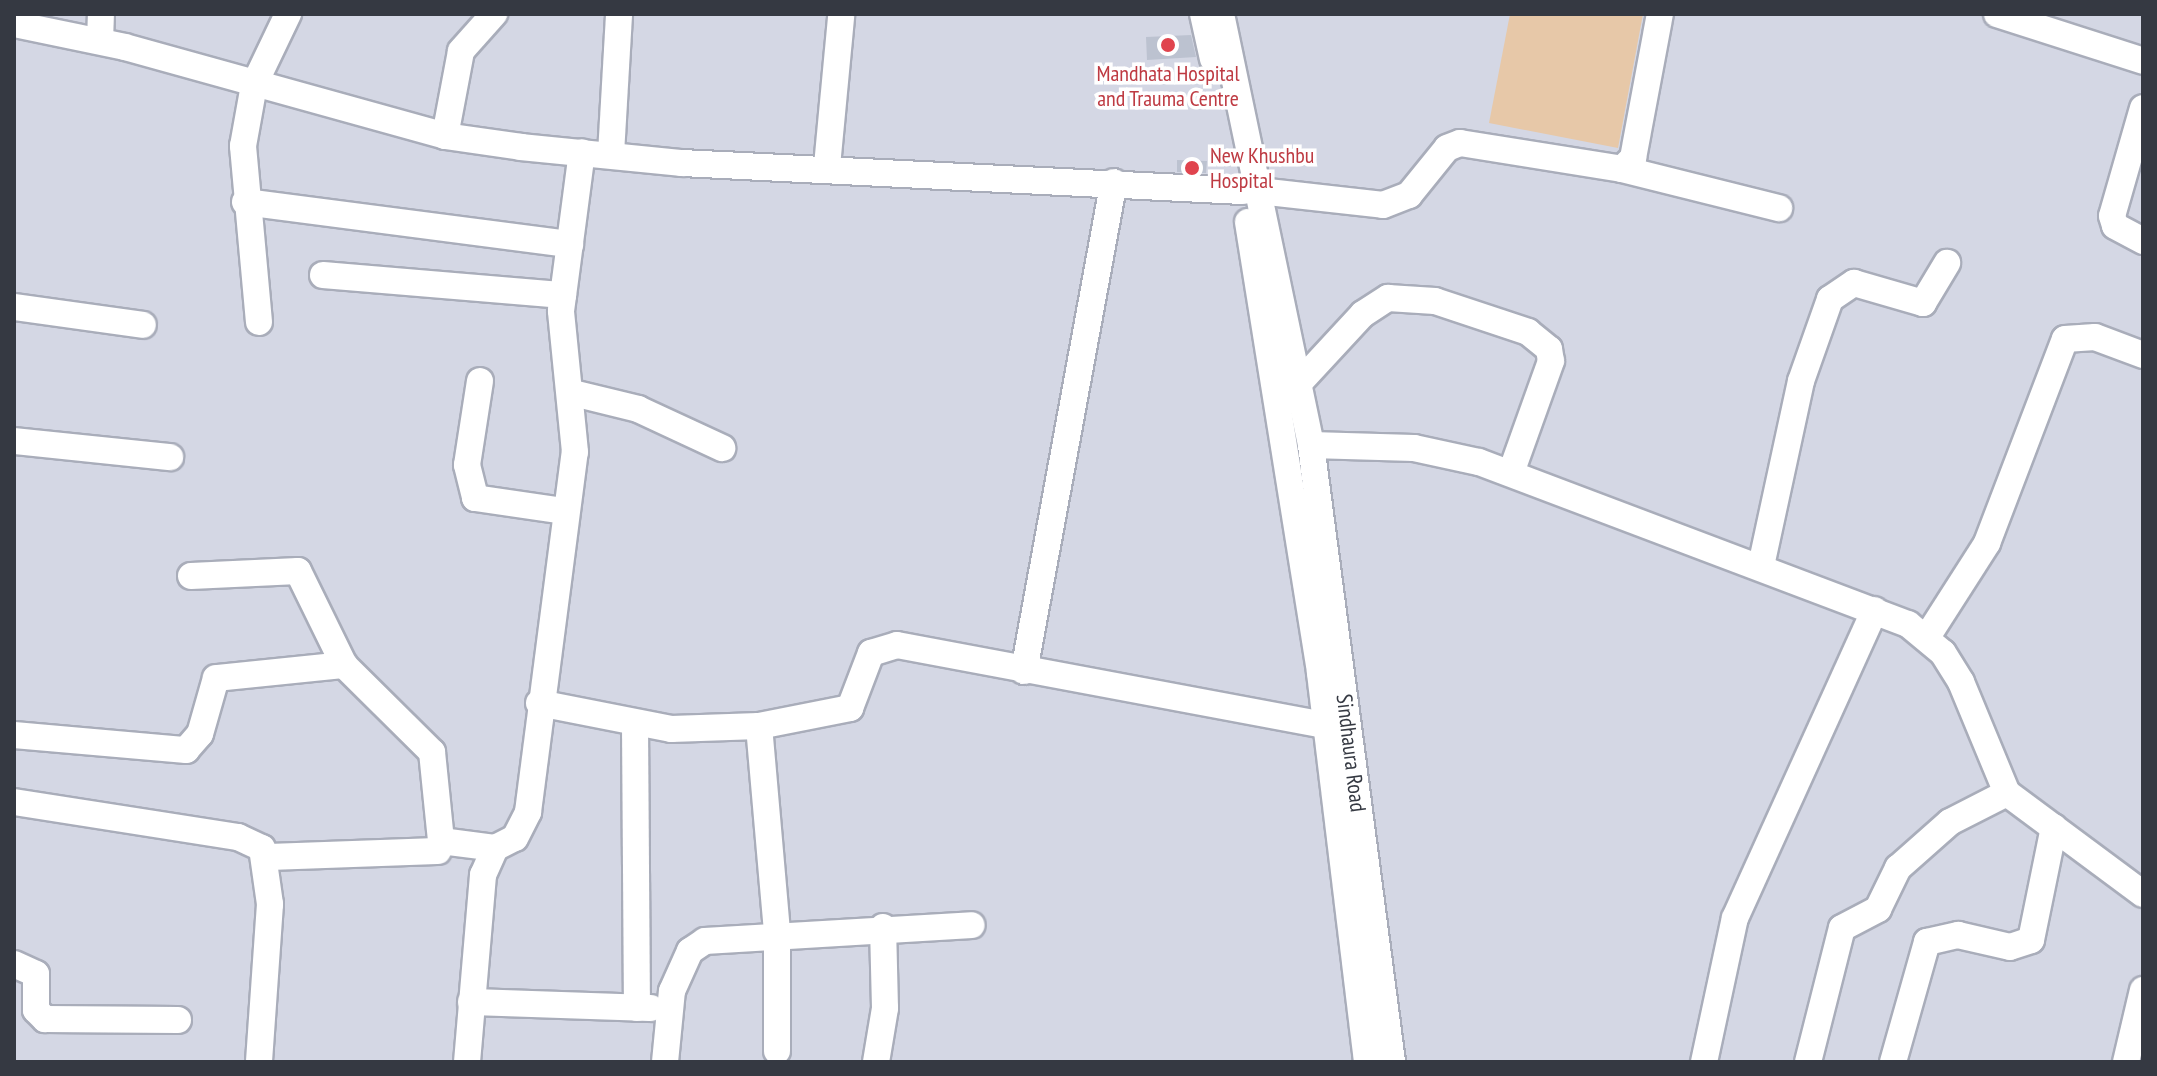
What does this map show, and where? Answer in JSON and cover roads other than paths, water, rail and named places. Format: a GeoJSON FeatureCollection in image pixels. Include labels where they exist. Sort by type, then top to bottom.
{"type":"FeatureCollection","features":[{"type":"Feature","properties":{"kind":"street"},"geometry":{"type":"LineString","coordinates":[[100,41],[101,14]]}},
{"type":"Feature","properties":{"kind":"street"},"geometry":{"type":"LineString","coordinates":[[259,322],[245,202],[243,146],[254,85],[288,14]]}},
{"type":"Feature","properties":{"kind":"street"},"geometry":{"type":"LineString","coordinates":[[445,136],[461,51],[494,14]]}},
{"type":"Feature","properties":{"kind":"street"},"geometry":{"type":"LineString","coordinates":[[611,154],[619,14]]}},
{"type":"Feature","properties":{"kind":"street"},"geometry":{"type":"LineString","coordinates":[[1203,14],[1251,191]]}},
{"type":"Feature","properties":{"kind":"street"},"geometry":{"type":"LineString","coordinates":[[1221,14],[1251,191],[1326,725],[1367,1062]]}},
{"type":"Feature","properties":{"kind":"street"},"geometry":{"type":"LineString","coordinates":[[1622,169],[1633,158],[1660,14]]}},
{"type":"Feature","properties":{"kind":"street"},"geometry":{"type":"LineString","coordinates":[[1997,14],[2143,61]]}},
{"type":"Feature","properties":{"kind":"street"},"geometry":{"type":"LineString","coordinates":[[827,166],[841,17]]}},
{"type":"Feature","properties":{"kind":"street"},"geometry":{"type":"LineString","coordinates":[[14,24],[100,41],[445,136],[582,152],[1251,191],[1383,205],[1409,195],[1447,148],[1460,143],[1622,169],[1779,208]]}},
{"type":"Feature","properties":{"kind":"street"},"geometry":{"type":"LineString","coordinates":[[2143,108],[2112,216],[2115,226],[2143,241]]}},
{"type":"Feature","properties":{"kind":"street"},"geometry":{"type":"LineString","coordinates":[[191,576],[298,571],[344,665],[432,752],[441,841],[495,848],[515,838],[528,812],[564,511],[575,452],[573,393],[563,295],[582,152]]}},
{"type":"Feature","properties":{"kind":"street"},"geometry":{"type":"LineString","coordinates":[[1024,671],[1114,182]]}},
{"type":"Feature","properties":{"kind":"street","name":"Sindhaura Road"},"geometry":{"type":"LineString","coordinates":[[1251,191],[1299,383],[1311,445],[1392,1062]]}},
{"type":"Feature","properties":{"kind":"street"},"geometry":{"type":"LineString","coordinates":[[245,202],[570,244]]}},
{"type":"Feature","properties":{"kind":"street"},"geometry":{"type":"LineString","coordinates":[[1761,566],[1801,381],[1830,299],[1854,283],[1923,303],[1947,263]]}},
{"type":"Feature","properties":{"kind":"street"},"geometry":{"type":"LineString","coordinates":[[323,275],[563,295]]}},
{"type":"Feature","properties":{"kind":"street"},"geometry":{"type":"LineString","coordinates":[[1299,383],[1363,314],[1388,298],[1435,301],[1528,332],[1549,349],[1551,361],[1511,473]]}},
{"type":"Feature","properties":{"kind":"street"},"geometry":{"type":"LineString","coordinates":[[14,307],[143,325]]}},
{"type":"Feature","properties":{"kind":"street"},"geometry":{"type":"LineString","coordinates":[[1927,637],[1987,543],[2065,339],[2095,337],[2143,355]]}},
{"type":"Feature","properties":{"kind":"street"},"geometry":{"type":"LineString","coordinates":[[480,381],[467,465],[475,498],[564,511]]}},
{"type":"Feature","properties":{"kind":"street"},"geometry":{"type":"LineString","coordinates":[[573,393],[638,409],[722,448]]}},
{"type":"Feature","properties":{"kind":"street"},"geometry":{"type":"LineString","coordinates":[[14,441],[170,457]]}},
{"type":"Feature","properties":{"kind":"street"},"geometry":{"type":"LineString","coordinates":[[1311,445],[1414,448],[1511,473],[1875,610],[1927,637],[1961,682],[2007,793],[2143,894]]}},
{"type":"Feature","properties":{"kind":"street"},"geometry":{"type":"LineString","coordinates":[[1706,1062],[1740,905],[1875,610]]}},
{"type":"Feature","properties":{"kind":"street"},"geometry":{"type":"LineString","coordinates":[[539,703],[635,724],[759,726],[850,708],[863,664],[882,648],[1326,725]]}},
{"type":"Feature","properties":{"kind":"street"},"geometry":{"type":"LineString","coordinates":[[14,735],[186,750],[200,734],[216,678],[344,665]]}},
{"type":"Feature","properties":{"kind":"street"},"geometry":{"type":"LineString","coordinates":[[635,724],[637,1008]]}},
{"type":"Feature","properties":{"kind":"street"},"geometry":{"type":"LineString","coordinates":[[759,726],[777,933],[777,1051]]}},
{"type":"Feature","properties":{"kind":"street"},"geometry":{"type":"LineString","coordinates":[[1808,1062],[1842,928],[1878,909],[1898,868],[1950,822],[2007,793]]}},
{"type":"Feature","properties":{"kind":"street"},"geometry":{"type":"LineString","coordinates":[[14,802],[238,837],[268,857],[438,851]]}},
{"type":"Feature","properties":{"kind":"street"},"geometry":{"type":"LineString","coordinates":[[1893,1062],[1927,942],[1958,935],[2010,947],[2031,940],[2054,827]]}},
{"type":"Feature","properties":{"kind":"street"},"geometry":{"type":"LineString","coordinates":[[467,1062],[483,875],[495,848]]}},
{"type":"Feature","properties":{"kind":"street"},"geometry":{"type":"LineString","coordinates":[[259,1062],[268,857]]}},
{"type":"Feature","properties":{"kind":"street"},"geometry":{"type":"LineString","coordinates":[[665,1062],[667,1009],[690,951],[705,941],[777,933],[972,925]]}},
{"type":"Feature","properties":{"kind":"street"},"geometry":{"type":"LineString","coordinates":[[876,1062],[885,1008],[883,927]]}},
{"type":"Feature","properties":{"kind":"street"},"geometry":{"type":"LineString","coordinates":[[14,964],[36,974],[36,1010],[45,1019],[178,1020]]}},
{"type":"Feature","properties":{"kind":"street"},"geometry":{"type":"LineString","coordinates":[[2126,1062],[2143,990]]}},
{"type":"Feature","properties":{"kind":"street"},"geometry":{"type":"LineString","coordinates":[[471,1002],[667,1009]]}},
{"type":"Feature","properties":{"kind":"place","name":"Mandhata Hospital and Trauma Centre"},"geometry":{"type":"Point","coordinates":[1168,45]}},
{"type":"Feature","properties":{"kind":"place","name":"New Khushbu Hospital"},"geometry":{"type":"Point","coordinates":[1192,168]}}]}
